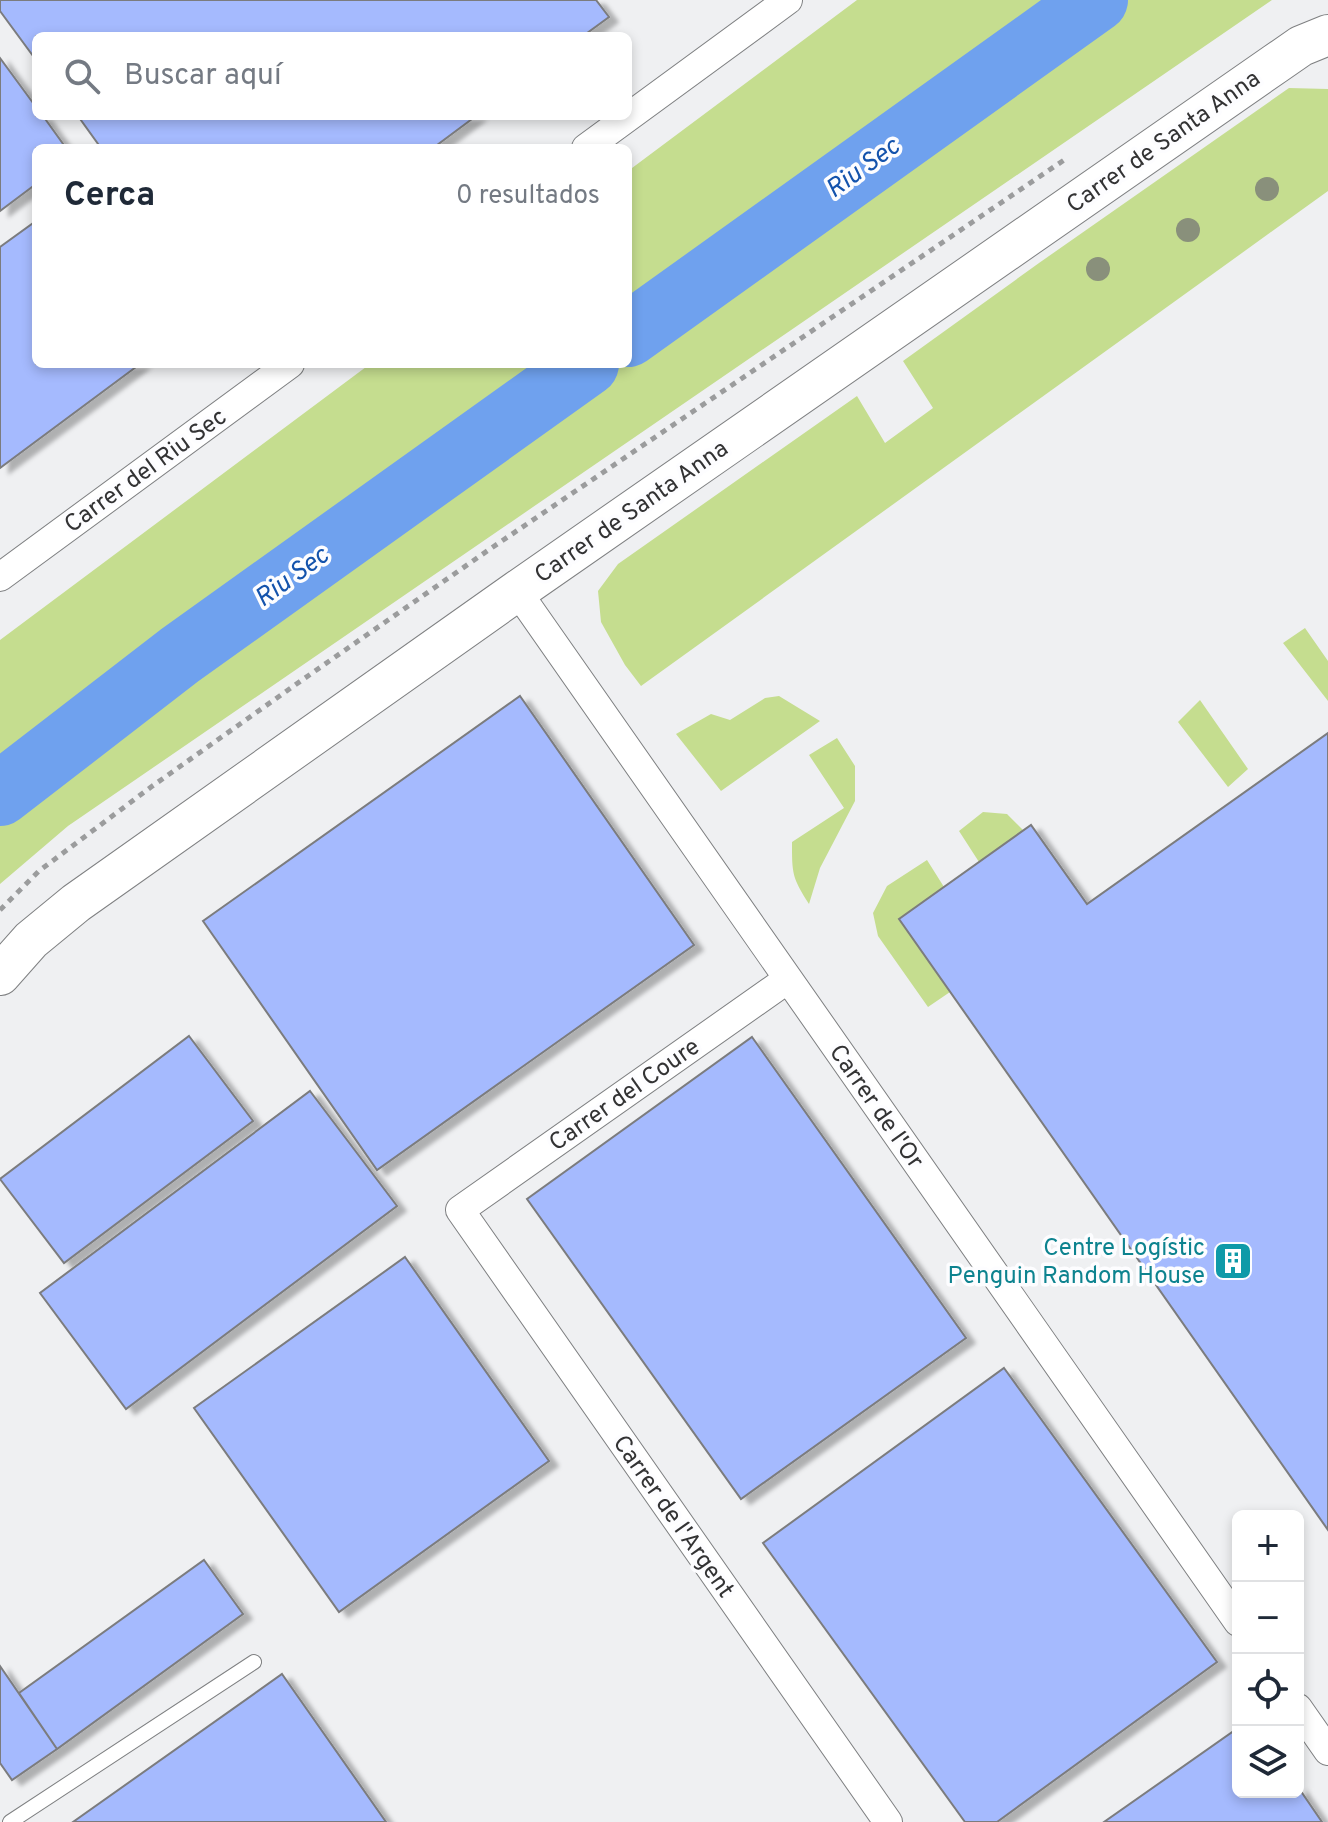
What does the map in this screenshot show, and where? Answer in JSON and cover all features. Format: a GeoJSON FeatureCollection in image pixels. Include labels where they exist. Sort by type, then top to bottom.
{"type":"FeatureCollection","features":[{"type":"Feature","properties":{"kind":"street"},"geometry":{"type":"LineString","coordinates":[[632,114],[788,0]]}},
{"type":"Feature","properties":{"kind":"street","name":"Carrer de Santa Anna"},"geometry":{"type":"LineString","coordinates":[[1275,64],[1328,4]]}},
{"type":"Feature","properties":{"kind":"street","name":"Carrer de Santa Anna"},"geometry":{"type":"LineString","coordinates":[[0,975],[31,940],[76,903],[517,591],[1275,64],[1301,46],[1328,35]]}},
{"type":"Feature","properties":{"kind":"street"},"geometry":{"type":"LineString","coordinates":[[591,144],[624,120]]}},
{"type":"Feature","properties":{"kind":"street","name":"Carrer del Riu Sec"},"geometry":{"type":"LineString","coordinates":[[0,577],[285,368]]}},
{"type":"Feature","properties":{"kind":"street","name":"Carrer de l'Or"},"geometry":{"type":"LineString","coordinates":[[517,591],[1232,1613]]}},
{"type":"Feature","properties":{"kind":"street","name":"Carrer del Coure"},"geometry":{"type":"LineString","coordinates":[[460,1210],[788,979]]}},
{"type":"Feature","properties":{"kind":"street","name":"Carrer de l'Argent"},"geometry":{"type":"LineString","coordinates":[[460,1210],[888,1822]]}},
{"type":"Feature","properties":{"kind":"street"},"geometry":{"type":"LineString","coordinates":[[1304,1717],[1328,1751]]}},
{"type":"Feature","properties":{"kind":"lane"},"geometry":{"type":"LineString","coordinates":[[10,1822],[254,1662]]}},
{"type":"Feature","properties":{"kind":"path"},"geometry":{"type":"LineString","coordinates":[[0,910],[39,871],[292,687],[490,549],[1069,157]]}},
{"type":"Feature","properties":{"kind":"green space"},"geometry":{"type":"Polygon","coordinates":[[[857,0],[1272,0],[68,826],[0,884],[0,640],[365,368],[632,368],[632,168],[857,0]]]}},
{"type":"Feature","properties":{"kind":"green space"},"geometry":{"type":"Polygon","coordinates":[[[1289,88],[1328,89],[1328,191],[641,686],[625,665],[601,622],[598,591],[618,564],[857,396],[885,443],[933,408],[903,361],[1289,88]]]}},
{"type":"Feature","properties":{"kind":"green space"},"geometry":{"type":"Polygon","coordinates":[[[1305,628],[1328,661],[1328,701],[1283,643],[1305,628]]]}},
{"type":"Feature","properties":{"kind":"green space"},"geometry":{"type":"Polygon","coordinates":[[[779,696],[820,721],[721,791],[676,734],[711,714],[730,720],[765,698],[779,696]]]}},
{"type":"Feature","properties":{"kind":"green space"},"geometry":{"type":"Polygon","coordinates":[[[1200,700],[1248,769],[1228,787],[1178,722],[1200,700]]]}},
{"type":"Feature","properties":{"kind":"green space"},"geometry":{"type":"Polygon","coordinates":[[[837,738],[855,766],[855,801],[820,868],[809,904],[794,875],[792,842],[844,808],[809,755],[837,738]]]}},
{"type":"Feature","properties":{"kind":"green space"},"geometry":{"type":"Polygon","coordinates":[[[983,812],[1007,814],[1024,831],[979,862],[959,831],[983,812]]]}},
{"type":"Feature","properties":{"kind":"green space"},"geometry":{"type":"Polygon","coordinates":[[[927,860],[944,887],[899,919],[950,992],[928,1007],[878,936],[873,913],[887,886],[927,860]]]}},
{"type":"Feature","properties":{"kind":"building"},"geometry":{"type":"Polygon","coordinates":[[[0,0],[596,0],[609,17],[588,32],[32,32],[32,55],[0,11],[0,0]]]}},
{"type":"Feature","properties":{"kind":"building"},"geometry":{"type":"Polygon","coordinates":[[[0,58],[32,102],[32,120],[46,120],[63,144],[32,144],[32,187],[0,211],[0,58]]]}},
{"type":"Feature","properties":{"kind":"building"},"geometry":{"type":"Polygon","coordinates":[[[81,120],[471,120],[438,144],[98,144],[81,120]]]}},
{"type":"Feature","properties":{"kind":"building"},"geometry":{"type":"Polygon","coordinates":[[[32,224],[32,368],[135,368],[0,468],[0,247],[32,224]]]}},
{"type":"Feature","properties":{"kind":"building"},"geometry":{"type":"Polygon","coordinates":[[[520,696],[694,945],[377,1170],[203,921],[520,696]]]}},
{"type":"Feature","properties":{"kind":"building","name":"Centre Logístic Penguin Random House"},"geometry":{"type":"Polygon","coordinates":[[[1328,733],[1328,1530],[899,919],[1031,825],[1087,904],[1328,733]]]}},
{"type":"Feature","properties":{"kind":"building"},"geometry":{"type":"Polygon","coordinates":[[[189,1036],[253,1121],[64,1263],[0,1179],[189,1036]]]}},
{"type":"Feature","properties":{"kind":"building"},"geometry":{"type":"Polygon","coordinates":[[[752,1037],[966,1338],[741,1499],[527,1199],[752,1037]]]}},
{"type":"Feature","properties":{"kind":"building"},"geometry":{"type":"Polygon","coordinates":[[[310,1091],[397,1206],[126,1409],[40,1293],[310,1091]]]}},
{"type":"Feature","properties":{"kind":"building"},"geometry":{"type":"Polygon","coordinates":[[[405,1257],[549,1461],[339,1612],[194,1408],[405,1257]]]}},
{"type":"Feature","properties":{"kind":"building"},"geometry":{"type":"Polygon","coordinates":[[[1004,1368],[1217,1662],[997,1822],[965,1822],[763,1543],[1004,1368]]]}},
{"type":"Feature","properties":{"kind":"building"},"geometry":{"type":"Polygon","coordinates":[[[204,1560],[243,1614],[57,1749],[19,1693],[204,1560]]]}},
{"type":"Feature","properties":{"kind":"building"},"geometry":{"type":"Polygon","coordinates":[[[0,1666],[57,1749],[12,1780],[0,1763],[0,1666]]]}},
{"type":"Feature","properties":{"kind":"building"},"geometry":{"type":"Polygon","coordinates":[[[282,1674],[386,1822],[73,1822],[282,1674]]]}},
{"type":"Feature","properties":{"kind":"building"},"geometry":{"type":"Polygon","coordinates":[[[1232,1732],[1232,1798],[1304,1796],[1322,1822],[1104,1822],[1232,1732]]]}},
{"type":"Feature","properties":{"kind":"waterway","name":"Riu Sec"},"geometry":{"type":"LineString","coordinates":[[632,332],[1096,0]]}},
{"type":"Feature","properties":{"kind":"waterway","name":"Riu Sec"},"geometry":{"type":"LineString","coordinates":[[0,794],[180,655],[581,368]]}},
{"type":"Feature","properties":{"kind":"place","name":"Centre Logístic Penguin Random House"},"geometry":{"type":"Point","coordinates":[1233,1261]}}]}
